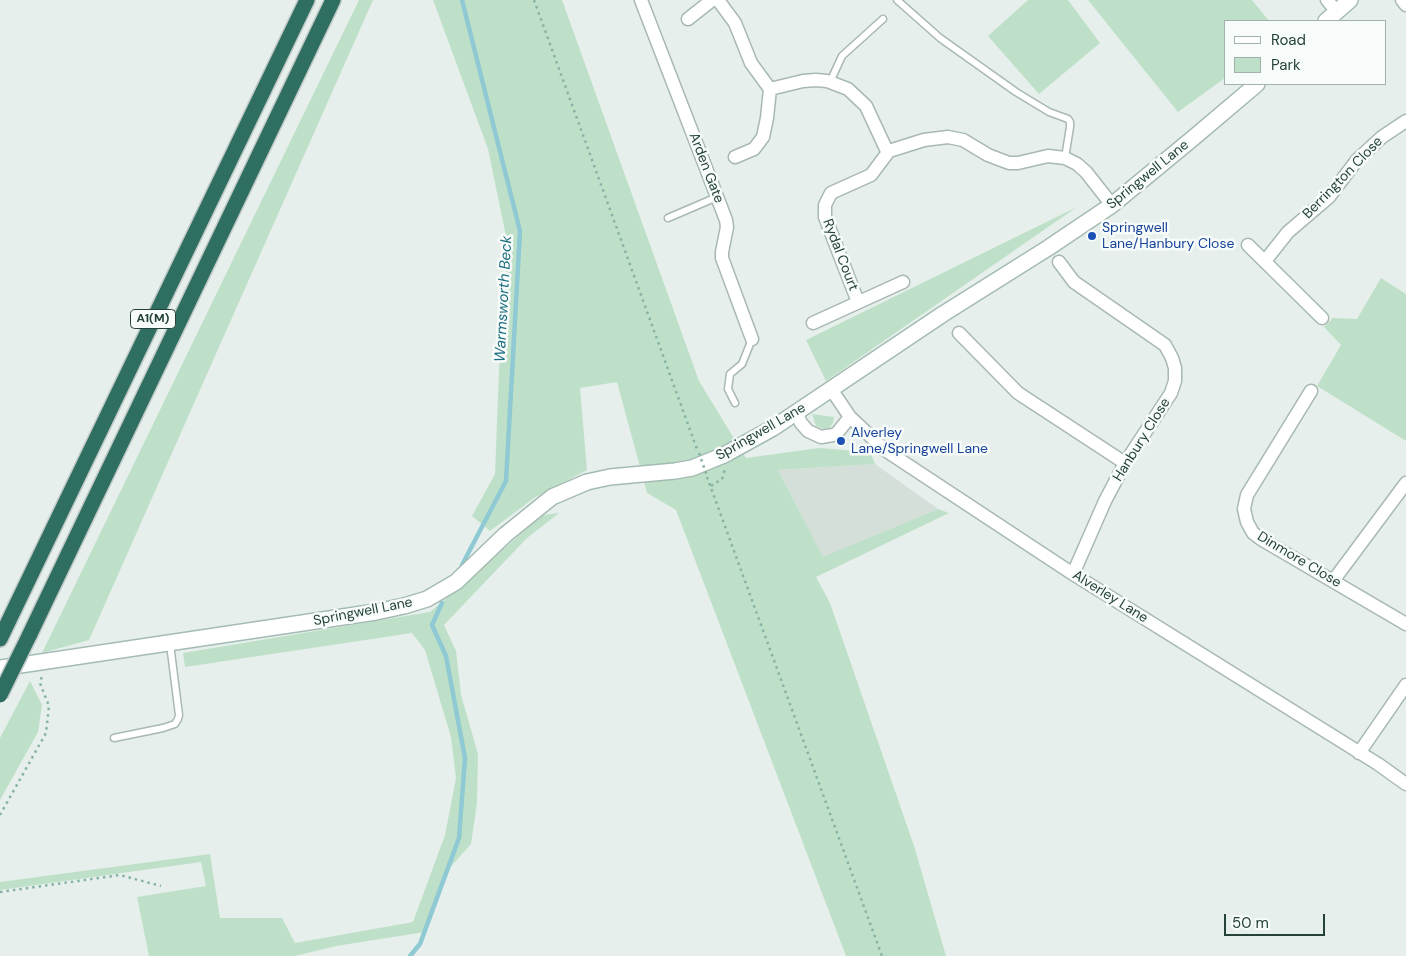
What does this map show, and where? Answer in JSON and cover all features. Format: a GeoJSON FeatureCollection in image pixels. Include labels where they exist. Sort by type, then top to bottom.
{"type":"FeatureCollection","features":[{"type":"Feature","properties":{"kind":"highway","name":"A1(M)"},"geometry":{"type":"LineString","coordinates":[[0,639],[306,0]]}},
{"type":"Feature","properties":{"kind":"highway","name":"A1(M)"},"geometry":{"type":"LineString","coordinates":[[0,695],[334,0]]}},
{"type":"Feature","properties":{"kind":"street","name":"Arden Gate"},"geometry":{"type":"LineString","coordinates":[[640,0],[727,227],[722,252],[724,266],[752,339]]}},
{"type":"Feature","properties":{"kind":"street"},"geometry":{"type":"LineString","coordinates":[[688,19],[712,0]]}},
{"type":"Feature","properties":{"kind":"street"},"geometry":{"type":"LineString","coordinates":[[718,0],[735,22],[751,63],[770,89],[763,136],[754,149],[735,158]]}},
{"type":"Feature","properties":{"kind":"street"},"geometry":{"type":"LineString","coordinates":[[1330,11],[1350,0]]}},
{"type":"Feature","properties":{"kind":"street"},"geometry":{"type":"LineString","coordinates":[[1402,0],[1406,5]]}},
{"type":"Feature","properties":{"kind":"street"},"geometry":{"type":"LineString","coordinates":[[770,89],[803,81],[816,80],[830,82],[848,89],[858,96],[866,106],[888,151],[924,140],[944,137],[963,140],[988,155],[1009,163],[1018,163],[1048,156],[1065,158],[1077,164],[1086,172],[1112,205]]}},
{"type":"Feature","properties":{"kind":"street","name":"Springwell Lane"},"geometry":{"type":"LineString","coordinates":[[0,668],[376,612],[427,599],[456,582],[504,535],[552,496],[587,482],[610,477],[675,471],[707,463],[773,428],[943,314],[1112,205],[1255,85]]}},
{"type":"Feature","properties":{"kind":"street","name":"Berrington Close"},"geometry":{"type":"LineString","coordinates":[[1265,261],[1288,232],[1329,196],[1364,154],[1388,133],[1406,121]]}},
{"type":"Feature","properties":{"kind":"street","name":"Rydal Court"},"geometry":{"type":"LineString","coordinates":[[858,302],[825,217],[825,204],[831,193],[870,175],[888,151]]}},
{"type":"Feature","properties":{"kind":"street"},"geometry":{"type":"LineString","coordinates":[[1248,245],[1322,318]]}},
{"type":"Feature","properties":{"kind":"street","name":"Hanbury Close"},"geometry":{"type":"LineString","coordinates":[[1059,262],[1074,282],[1165,345],[1175,368],[1175,381],[1171,393],[1125,463],[1105,501],[1072,574]]}},
{"type":"Feature","properties":{"kind":"street","name":"Rydal Court"},"geometry":{"type":"LineString","coordinates":[[813,323],[903,282]]}},
{"type":"Feature","properties":{"kind":"street"},"geometry":{"type":"LineString","coordinates":[[959,333],[1018,393],[1125,463]]}},
{"type":"Feature","properties":{"kind":"street","name":"Alverley Lane"},"geometry":{"type":"LineString","coordinates":[[831,389],[850,417],[885,450],[1072,574],[1378,764],[1406,784]]}},
{"type":"Feature","properties":{"kind":"street","name":"Dinmore Close"},"geometry":{"type":"LineString","coordinates":[[1312,391],[1247,495],[1244,509],[1247,522],[1253,533],[1406,624]]}},
{"type":"Feature","properties":{"kind":"street"},"geometry":{"type":"LineString","coordinates":[[796,412],[801,423],[808,431],[822,437],[833,435],[850,417]]}},
{"type":"Feature","properties":{"kind":"street"},"geometry":{"type":"LineString","coordinates":[[1333,581],[1406,483]]}},
{"type":"Feature","properties":{"kind":"street"},"geometry":{"type":"LineString","coordinates":[[1359,753],[1406,685]]}},
{"type":"Feature","properties":{"kind":"lane"},"geometry":{"type":"LineString","coordinates":[[897,0],[940,38],[1016,92],[1049,112],[1068,119],[1070,127],[1065,158]]}},
{"type":"Feature","properties":{"kind":"lane"},"geometry":{"type":"LineString","coordinates":[[830,82],[842,56],[883,19]]}},
{"type":"Feature","properties":{"kind":"lane"},"geometry":{"type":"LineString","coordinates":[[668,218],[717,197]]}},
{"type":"Feature","properties":{"kind":"lane"},"geometry":{"type":"LineString","coordinates":[[735,403],[728,389],[730,374],[742,364],[752,339]]}},
{"type":"Feature","properties":{"kind":"lane"},"geometry":{"type":"LineString","coordinates":[[114,738],[163,728],[175,724],[178,720],[179,715],[170,642]]}},
{"type":"Feature","properties":{"kind":"path"},"geometry":{"type":"LineString","coordinates":[[534,0],[882,956]]}},
{"type":"Feature","properties":{"kind":"path"},"geometry":{"type":"LineString","coordinates":[[0,815],[46,733],[49,706],[40,683],[47,660]]}},
{"type":"Feature","properties":{"kind":"path"},"geometry":{"type":"LineString","coordinates":[[0,892],[120,875],[161,886]]}},
{"type":"Feature","properties":{"kind":"shaded area"},"geometry":{"type":"Polygon","coordinates":[[[875,464],[938,509],[823,558],[778,470],[875,464]]]}},
{"type":"Feature","properties":{"kind":"green space"},"geometry":{"type":"Polygon","coordinates":[[[359,0],[373,0],[89,640],[42,653],[359,0]]]}},
{"type":"Feature","properties":{"kind":"green space"},"geometry":{"type":"Polygon","coordinates":[[[433,0],[562,0],[699,381],[746,458],[819,448],[870,452],[875,464],[778,470],[823,557],[938,509],[949,513],[816,577],[830,603],[914,846],[946,956],[846,956],[676,510],[647,493],[617,382],[580,388],[587,470],[534,498],[490,531],[472,516],[495,474],[499,370],[508,246],[488,149],[433,0]]]}},
{"type":"Feature","properties":{"kind":"green space"},"geometry":{"type":"Polygon","coordinates":[[[1028,0],[1068,0],[1100,43],[1039,94],[988,36],[1028,0]]]}},
{"type":"Feature","properties":{"kind":"green space"},"geometry":{"type":"Polygon","coordinates":[[[1088,0],[1252,0],[1268,20],[1224,20],[1224,79],[1178,112],[1088,0]]]}},
{"type":"Feature","properties":{"kind":"green space"},"geometry":{"type":"Polygon","coordinates":[[[1077,207],[826,381],[806,340],[1077,207]]]}},
{"type":"Feature","properties":{"kind":"green space"},"geometry":{"type":"Polygon","coordinates":[[[1381,278],[1406,294],[1406,441],[1317,386],[1341,345],[1324,327],[1333,318],[1357,319],[1381,278]]]}},
{"type":"Feature","properties":{"kind":"green space"},"geometry":{"type":"Polygon","coordinates":[[[812,414],[834,417],[833,423],[829,428],[823,429],[816,426],[812,414]]]}},
{"type":"Feature","properties":{"kind":"green space"},"geometry":{"type":"Polygon","coordinates":[[[559,513],[527,538],[444,625],[456,651],[461,695],[478,754],[477,803],[471,844],[446,872],[425,932],[336,946],[295,956],[149,956],[137,897],[206,886],[201,862],[0,890],[0,882],[210,854],[220,918],[282,918],[295,943],[413,922],[445,835],[456,778],[451,737],[425,650],[412,633],[185,667],[183,653],[430,612],[543,515],[559,513]]]}},
{"type":"Feature","properties":{"kind":"green space"},"geometry":{"type":"Polygon","coordinates":[[[30,681],[42,705],[38,732],[0,800],[0,738],[30,681]]]}},
{"type":"Feature","properties":{"kind":"waterway","name":"Warmsworth Beck"},"geometry":{"type":"LineString","coordinates":[[462,0],[520,231],[506,481],[462,565]]}},
{"type":"Feature","properties":{"kind":"waterway","name":"Warmsworth Beck"},"geometry":{"type":"LineString","coordinates":[[410,956],[420,944],[459,838],[465,758],[446,656],[432,625],[442,603]]}},
{"type":"Feature","properties":{"kind":"place","name":"Springwell Lane/Hanbury Close"},"geometry":{"type":"Point","coordinates":[1092,236]}},
{"type":"Feature","properties":{"kind":"place","name":"Alverley Lane/Springwell Lane"},"geometry":{"type":"Point","coordinates":[841,441]}}]}
